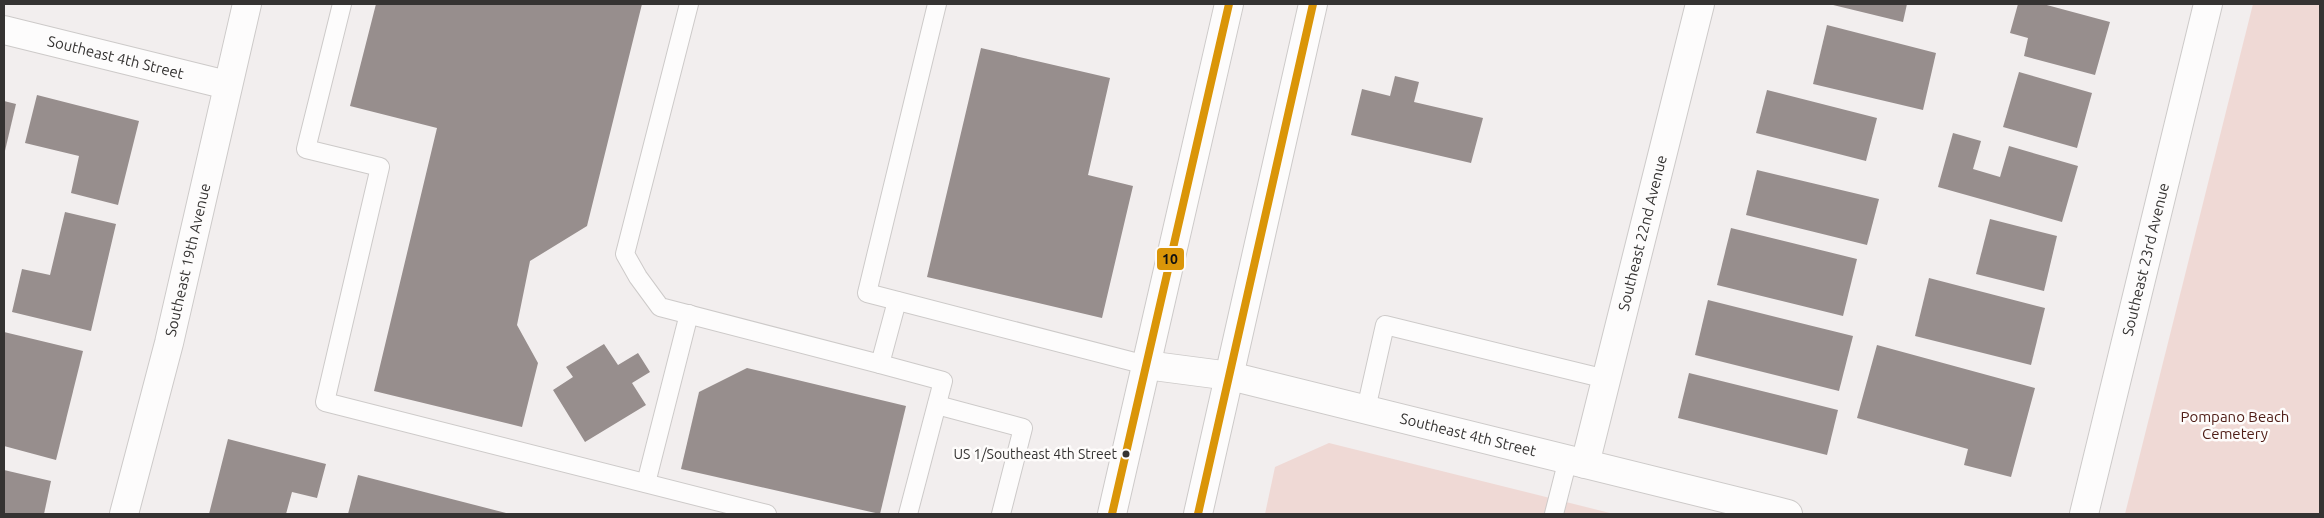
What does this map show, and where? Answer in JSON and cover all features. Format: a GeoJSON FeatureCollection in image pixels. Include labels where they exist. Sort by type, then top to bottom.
{"type":"FeatureCollection","features":[{"type":"Feature","properties":{"kind":"street","name":"Southeast 19th Avenue"},"geometry":{"type":"LineString","coordinates":[[124,514],[169,343],[247,4]]}},
{"type":"Feature","properties":{"kind":"street"},"geometry":{"type":"LineString","coordinates":[[1112,514],[1229,4]]}},
{"type":"Feature","properties":{"kind":"street"},"geometry":{"type":"LineString","coordinates":[[1198,514],[1312,4]]}},
{"type":"Feature","properties":{"kind":"street","name":"Southeast 22nd Avenue"},"geometry":{"type":"LineString","coordinates":[[1576,461],[1606,379],[1700,4]]}},
{"type":"Feature","properties":{"kind":"street","name":"Southeast 23rd Avenue"},"geometry":{"type":"LineString","coordinates":[[2084,514],[2208,4]]}},
{"type":"Feature","properties":{"kind":"street","name":"Southeast 4th Street"},"geometry":{"type":"LineString","coordinates":[[4,30],[227,85]]}},
{"type":"Feature","properties":{"kind":"street","name":"Southeast 4th Street"},"geometry":{"type":"LineString","coordinates":[[1146,365],[1230,376],[1788,514]]}},
{"type":"Feature","properties":{"kind":"lane"},"geometry":{"type":"LineString","coordinates":[[342,4],[306,149],[380,167],[325,402],[768,514]]}},
{"type":"Feature","properties":{"kind":"lane"},"geometry":{"type":"LineString","coordinates":[[689,4],[625,254],[638,277],[660,307],[943,381],[908,514]]}},
{"type":"Feature","properties":{"kind":"lane"},"geometry":{"type":"LineString","coordinates":[[937,4],[867,293],[1146,365]]}},
{"type":"Feature","properties":{"kind":"lane"},"geometry":{"type":"LineString","coordinates":[[880,364],[897,301]]}},
{"type":"Feature","properties":{"kind":"lane"},"geometry":{"type":"LineString","coordinates":[[646,483],[689,314]]}},
{"type":"Feature","properties":{"kind":"lane"},"geometry":{"type":"LineString","coordinates":[[1366,409],[1385,324],[1606,379]]}},
{"type":"Feature","properties":{"kind":"lane"},"geometry":{"type":"LineString","coordinates":[[937,405],[1024,428],[1001,514]]}},
{"type":"Feature","properties":{"kind":"lane"},"geometry":{"type":"LineString","coordinates":[[1554,514],[1576,461]]}},
{"type":"Feature","properties":{"kind":"green space","name":"Pompano Beach Cemetery"},"geometry":{"type":"Polygon","coordinates":[[[2253,4],[2320,4],[2320,514],[2125,514],[2253,4]]]}},
{"type":"Feature","properties":{"kind":"green space"},"geometry":{"type":"Polygon","coordinates":[[[1329,443],[1614,514],[1265,514],[1275,467],[1329,443]]]}},
{"type":"Feature","properties":{"kind":"building"},"geometry":{"type":"Polygon","coordinates":[[[376,4],[642,4],[587,226],[530,261],[517,325],[538,363],[522,427],[374,391],[437,128],[350,106],[376,4]]]}},
{"type":"Feature","properties":{"kind":"building"},"geometry":{"type":"Polygon","coordinates":[[[1829,4],[1907,4],[1903,22],[1829,4]]]}},
{"type":"Feature","properties":{"kind":"building"},"geometry":{"type":"Polygon","coordinates":[[[2018,4],[2043,4],[2110,22],[2095,75],[2024,56],[2028,38],[2010,33],[2018,4]]]}},
{"type":"Feature","properties":{"kind":"building"},"geometry":{"type":"Polygon","coordinates":[[[1827,25],[1936,53],[1923,110],[1813,84],[1827,25]]]}},
{"type":"Feature","properties":{"kind":"building"},"geometry":{"type":"Polygon","coordinates":[[[981,48],[1110,78],[1088,175],[1133,186],[1102,318],[927,277],[981,48]]]}},
{"type":"Feature","properties":{"kind":"building"},"geometry":{"type":"Polygon","coordinates":[[[2019,72],[2092,93],[2077,148],[2003,127],[2019,72]]]}},
{"type":"Feature","properties":{"kind":"building"},"geometry":{"type":"Polygon","coordinates":[[[1395,76],[1419,82],[1414,102],[1483,118],[1471,163],[1351,135],[1362,89],[1390,96],[1395,76]]]}},
{"type":"Feature","properties":{"kind":"building"},"geometry":{"type":"Polygon","coordinates":[[[1767,90],[1877,118],[1866,161],[1756,133],[1767,90]]]}},
{"type":"Feature","properties":{"kind":"building"},"geometry":{"type":"Polygon","coordinates":[[[37,95],[139,121],[118,205],[71,193],[79,156],[25,143],[37,95]]]}},
{"type":"Feature","properties":{"kind":"building"},"geometry":{"type":"Polygon","coordinates":[[[4,101],[16,104],[4,155],[4,101]]]}},
{"type":"Feature","properties":{"kind":"building"},"geometry":{"type":"Polygon","coordinates":[[[1953,133],[1981,141],[1973,169],[2000,177],[2009,146],[2078,166],[2062,222],[1938,187],[1953,133]]]}},
{"type":"Feature","properties":{"kind":"building"},"geometry":{"type":"Polygon","coordinates":[[[1757,170],[1879,199],[1867,245],[1746,215],[1757,170]]]}},
{"type":"Feature","properties":{"kind":"building"},"geometry":{"type":"Polygon","coordinates":[[[65,212],[116,224],[91,331],[12,312],[22,269],[50,275],[65,212]]]}},
{"type":"Feature","properties":{"kind":"building"},"geometry":{"type":"Polygon","coordinates":[[[1990,219],[2057,236],[2044,291],[1976,274],[1990,219]]]}},
{"type":"Feature","properties":{"kind":"building"},"geometry":{"type":"Polygon","coordinates":[[[1731,228],[1857,259],[1843,316],[1717,285],[1731,228]]]}},
{"type":"Feature","properties":{"kind":"building"},"geometry":{"type":"Polygon","coordinates":[[[1929,278],[2045,308],[2031,365],[1915,336],[1929,278]]]}},
{"type":"Feature","properties":{"kind":"building"},"geometry":{"type":"Polygon","coordinates":[[[1708,300],[1853,336],[1839,391],[1695,355],[1708,300]]]}},
{"type":"Feature","properties":{"kind":"building"},"geometry":{"type":"Polygon","coordinates":[[[4,332],[83,351],[56,460],[4,446],[4,332]]]}},
{"type":"Feature","properties":{"kind":"building"},"geometry":{"type":"Polygon","coordinates":[[[604,344],[618,365],[638,353],[650,372],[632,383],[646,405],[585,442],[553,390],[573,377],[566,367],[604,344]]]}},
{"type":"Feature","properties":{"kind":"building"},"geometry":{"type":"Polygon","coordinates":[[[1877,345],[2035,388],[2011,477],[1964,465],[1968,449],[1857,418],[1877,345]]]}},
{"type":"Feature","properties":{"kind":"building"},"geometry":{"type":"Polygon","coordinates":[[[747,368],[906,406],[880,514],[681,469],[699,392],[747,368]]]}},
{"type":"Feature","properties":{"kind":"building"},"geometry":{"type":"Polygon","coordinates":[[[1689,373],[1838,410],[1827,455],[1678,418],[1689,373]]]}},
{"type":"Feature","properties":{"kind":"building"},"geometry":{"type":"Polygon","coordinates":[[[228,439],[326,464],[317,498],[292,492],[286,514],[209,514],[228,439]]]}},
{"type":"Feature","properties":{"kind":"building"},"geometry":{"type":"Polygon","coordinates":[[[4,470],[51,481],[44,514],[4,514],[4,470]]]}},
{"type":"Feature","properties":{"kind":"building"},"geometry":{"type":"Polygon","coordinates":[[[358,475],[510,514],[348,514],[358,475]]]}},
{"type":"Feature","properties":{"kind":"transit line","name":"10"},"geometry":{"type":"LineString","coordinates":[[1112,514],[1229,4]]}},
{"type":"Feature","properties":{"kind":"transit line","name":"10"},"geometry":{"type":"LineString","coordinates":[[1198,514],[1313,4]]}},
{"type":"Feature","properties":{"kind":"place","name":"US 1/Southeast 4th Street"},"geometry":{"type":"Point","coordinates":[1126,454]}}]}
